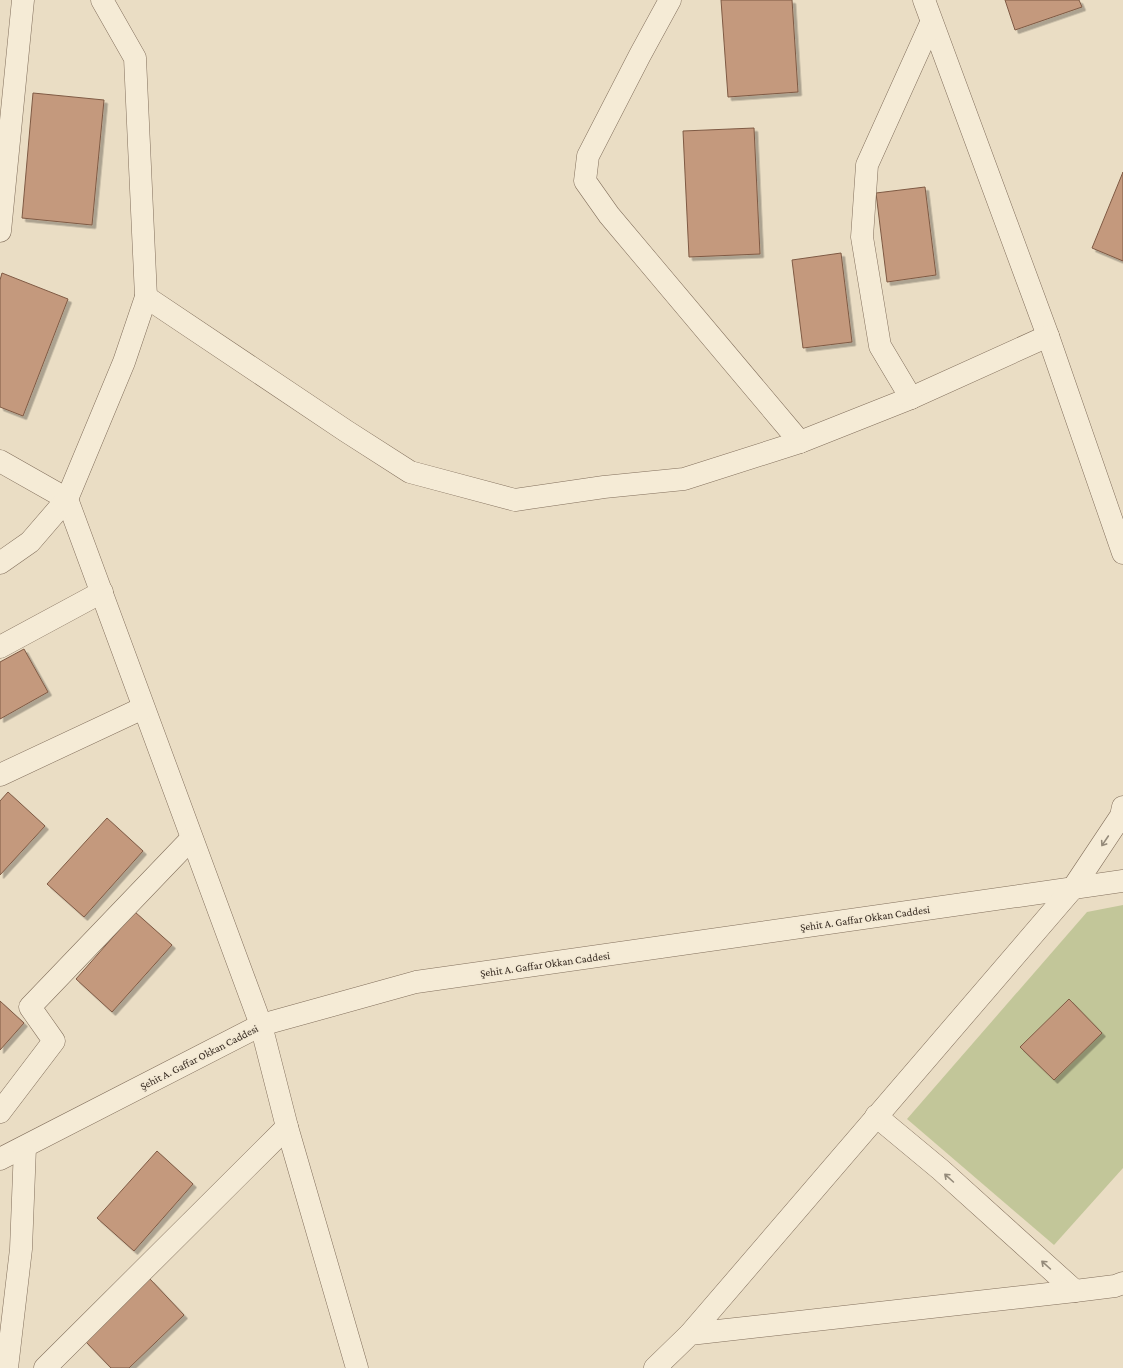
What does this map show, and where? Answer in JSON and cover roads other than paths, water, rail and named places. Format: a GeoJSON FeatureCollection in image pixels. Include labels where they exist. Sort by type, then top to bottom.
{"type":"FeatureCollection","features":[{"type":"Feature","properties":{"kind":"street"},"geometry":{"type":"LineString","coordinates":[[0,231],[23,0]]}},
{"type":"Feature","properties":{"kind":"street"},"geometry":{"type":"LineString","coordinates":[[0,563],[30,542],[67,499],[124,362],[146,297],[135,58],[102,0]]}},
{"type":"Feature","properties":{"kind":"street"},"geometry":{"type":"LineString","coordinates":[[670,0],[588,156],[585,181],[609,215],[800,442]]}},
{"type":"Feature","properties":{"kind":"street"},"geometry":{"type":"LineString","coordinates":[[924,0],[990,175],[1048,336],[1123,553]]}},
{"type":"Feature","properties":{"kind":"street"},"geometry":{"type":"LineString","coordinates":[[911,398],[880,346],[862,237],[868,165],[932,23]]}},
{"type":"Feature","properties":{"kind":"street"},"geometry":{"type":"LineString","coordinates":[[146,297],[410,472],[514,500],[604,487],[684,479],[800,442],[911,398],[1048,336]]}},
{"type":"Feature","properties":{"kind":"street"},"geometry":{"type":"LineString","coordinates":[[0,461],[67,499],[261,1025],[287,1128],[357,1368]]}},
{"type":"Feature","properties":{"kind":"street"},"geometry":{"type":"LineString","coordinates":[[0,647],[102,592]]}},
{"type":"Feature","properties":{"kind":"street"},"geometry":{"type":"LineString","coordinates":[[0,775],[143,708]]}},
{"type":"Feature","properties":{"kind":"street"},"geometry":{"type":"LineString","coordinates":[[655,1368],[690,1334],[1073,888],[1121,816],[1123,807]]}},
{"type":"Feature","properties":{"kind":"street"},"geometry":{"type":"LineString","coordinates":[[0,1112],[54,1041],[30,1007],[191,838]]}},
{"type":"Feature","properties":{"kind":"street","name":"Şehit A. Gaffar Okkan Caddesi"},"geometry":{"type":"LineString","coordinates":[[0,1159],[261,1025],[416,982],[1123,881]]}},
{"type":"Feature","properties":{"kind":"street"},"geometry":{"type":"LineString","coordinates":[[876,1116],[941,1170],[1075,1291]]}},
{"type":"Feature","properties":{"kind":"street"},"geometry":{"type":"LineString","coordinates":[[45,1368],[287,1128]]}},
{"type":"Feature","properties":{"kind":"street"},"geometry":{"type":"LineString","coordinates":[[7,1368],[20,1249],[25,1146]]}},
{"type":"Feature","properties":{"kind":"street"},"geometry":{"type":"LineString","coordinates":[[690,1334],[1075,1291],[1116,1286],[1123,1283]]}}]}
